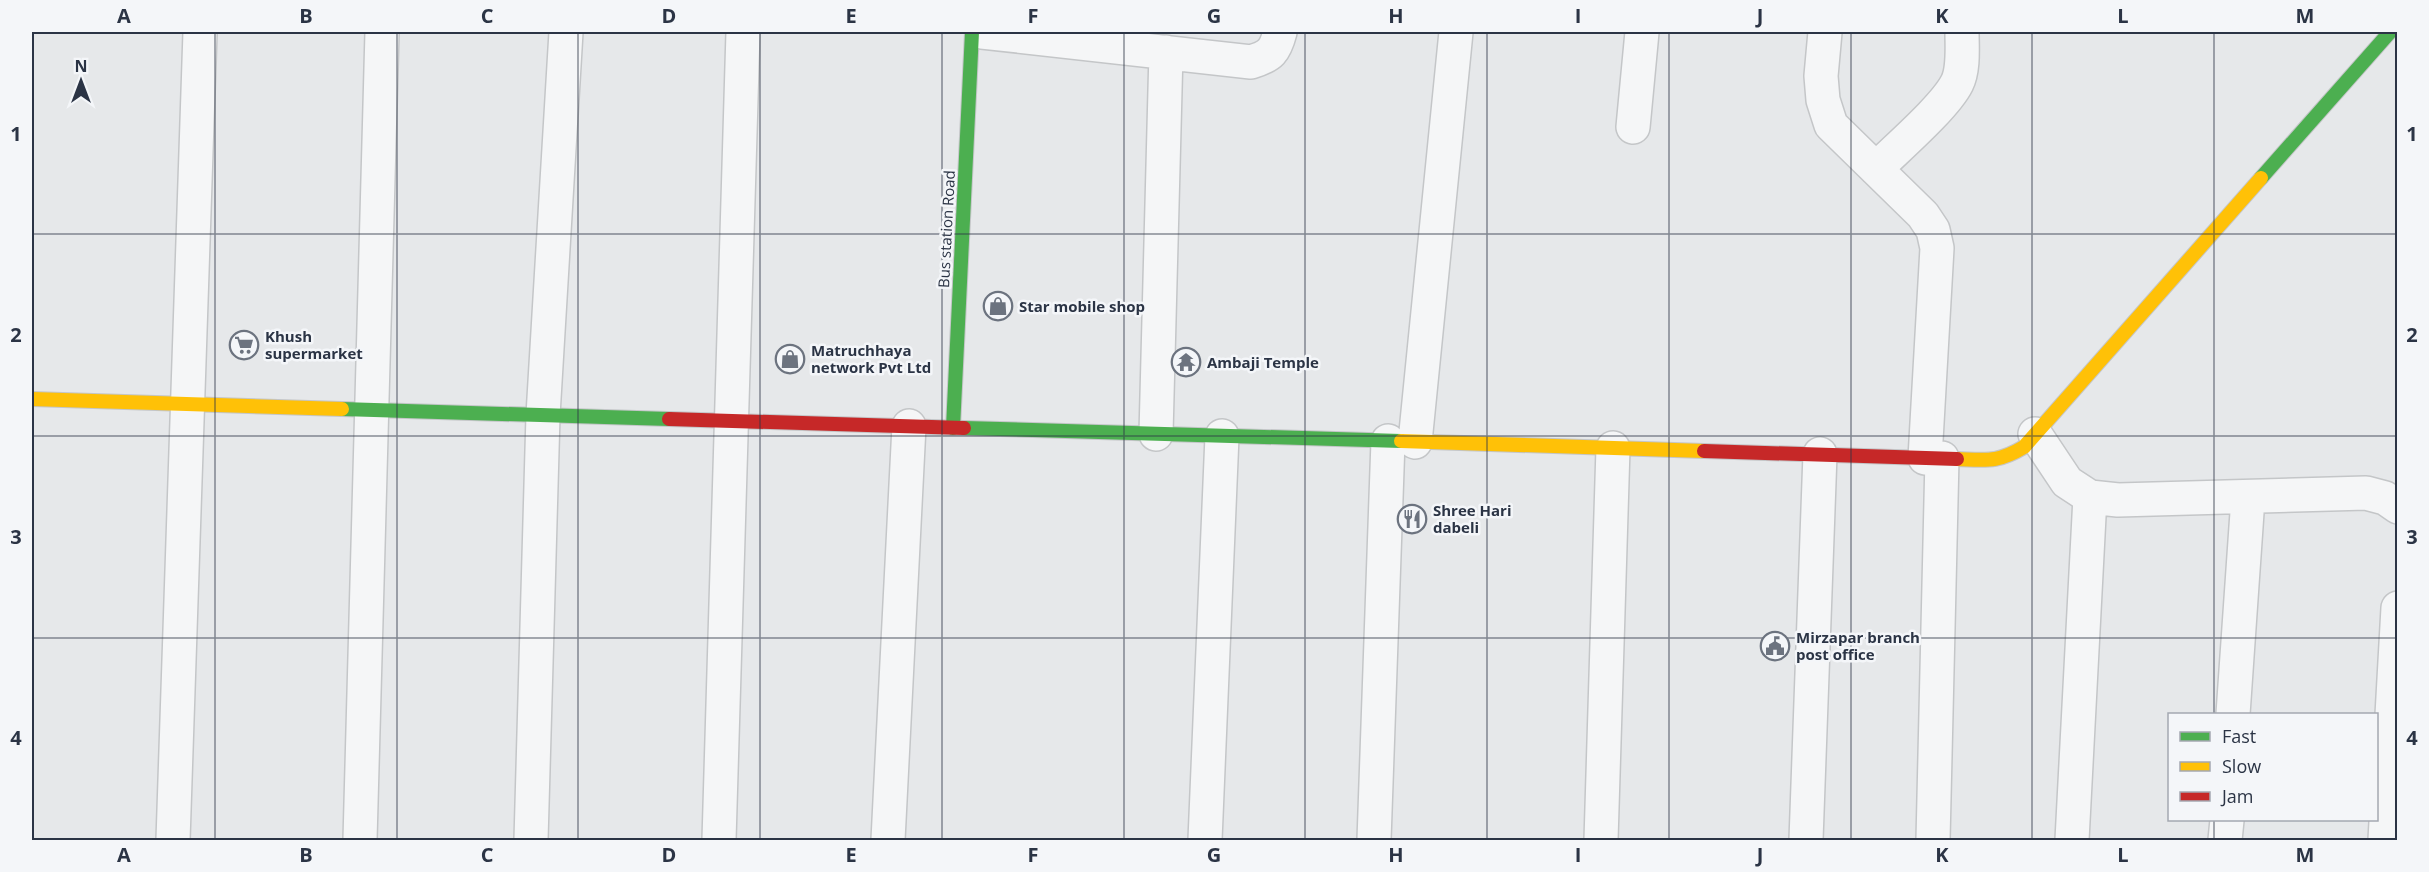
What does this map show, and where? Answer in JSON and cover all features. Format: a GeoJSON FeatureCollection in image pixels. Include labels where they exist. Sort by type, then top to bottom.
{"type":"FeatureCollection","features":[{"type":"Feature","properties":{"kind":"street"},"geometry":{"type":"LineString","coordinates":[[173,840],[200,32]]}},
{"type":"Feature","properties":{"kind":"street"},"geometry":{"type":"LineString","coordinates":[[360,840],[382,32]]}},
{"type":"Feature","properties":{"kind":"street"},"geometry":{"type":"LineString","coordinates":[[531,840],[543,415],[566,32]]}},
{"type":"Feature","properties":{"kind":"street"},"geometry":{"type":"LineString","coordinates":[[719,840],[743,32]]}},
{"type":"Feature","properties":{"kind":"street","name":"Bus station Road"},"geometry":{"type":"LineString","coordinates":[[952,428],[972,32]]}},
{"type":"Feature","properties":{"kind":"street"},"geometry":{"type":"LineString","coordinates":[[982,32],[1251,62],[1268,57],[1277,45],[1280,32]]}},
{"type":"Feature","properties":{"kind":"street"},"geometry":{"type":"LineString","coordinates":[[1374,840],[1402,442],[1456,32]]}},
{"type":"Feature","properties":{"kind":"street"},"geometry":{"type":"LineString","coordinates":[[1633,127],[1642,32]]}},
{"type":"Feature","properties":{"kind":"street"},"geometry":{"type":"LineString","coordinates":[[1825,32],[1821,76],[1823,100],[1831,125],[1923,215],[1933,230],[1937,248],[1933,458],[1933,840]]}},
{"type":"Feature","properties":{"kind":"street"},"geometry":{"type":"LineString","coordinates":[[1876,169],[1941,104],[1958,82],[1962,32]]}},
{"type":"Feature","properties":{"kind":"street"},"geometry":{"type":"LineString","coordinates":[[32,399],[1987,460],[2006,458],[2024,447],[2390,32]]}},
{"type":"Feature","properties":{"kind":"street"},"geometry":{"type":"LineString","coordinates":[[1156,434],[1166,52]]}},
{"type":"Feature","properties":{"kind":"street"},"geometry":{"type":"LineString","coordinates":[[888,840],[909,426]]}},
{"type":"Feature","properties":{"kind":"street"},"geometry":{"type":"LineString","coordinates":[[2034,434],[2067,482],[2090,497],[2118,500],[2366,493],[2385,498],[2397,507]]}},
{"type":"Feature","properties":{"kind":"street"},"geometry":{"type":"LineString","coordinates":[[1205,840],[1222,436]]}},
{"type":"Feature","properties":{"kind":"street"},"geometry":{"type":"LineString","coordinates":[[1601,840],[1613,448]]}},
{"type":"Feature","properties":{"kind":"street"},"geometry":{"type":"LineString","coordinates":[[1806,840],[1820,454]]}},
{"type":"Feature","properties":{"kind":"street"},"geometry":{"type":"LineString","coordinates":[[2072,840],[2090,497]]}},
{"type":"Feature","properties":{"kind":"street"},"geometry":{"type":"LineString","coordinates":[[2234,713],[2248,498]]}},
{"type":"Feature","properties":{"kind":"street"},"geometry":{"type":"LineString","coordinates":[[2385,840],[2397,608]]}},
{"type":"Feature","properties":{"kind":"street"},"geometry":{"type":"LineString","coordinates":[[2225,840],[2227,821]]}},
{"type":"Feature","properties":{"kind":"traffic: fast"},"geometry":{"type":"LineString","coordinates":[[953,428],[972,32]]}},
{"type":"Feature","properties":{"kind":"traffic: fast"},"geometry":{"type":"LineString","coordinates":[[2261,178],[2390,32]]}},
{"type":"Feature","properties":{"kind":"traffic: fast"},"geometry":{"type":"LineString","coordinates":[[342,409],[669,419]]}},
{"type":"Feature","properties":{"kind":"traffic: fast"},"geometry":{"type":"LineString","coordinates":[[964,428],[1401,441]]}},
{"type":"Feature","properties":{"kind":"traffic: slow"},"geometry":{"type":"LineString","coordinates":[[1957,459],[1999,458],[2024,447],[2261,178]]}},
{"type":"Feature","properties":{"kind":"traffic: slow"},"geometry":{"type":"LineString","coordinates":[[32,399],[342,409]]}},
{"type":"Feature","properties":{"kind":"traffic: slow"},"geometry":{"type":"LineString","coordinates":[[1401,441],[1704,451]]}},
{"type":"Feature","properties":{"kind":"traffic: jam"},"geometry":{"type":"LineString","coordinates":[[669,419],[964,428]]}},
{"type":"Feature","properties":{"kind":"traffic: jam"},"geometry":{"type":"LineString","coordinates":[[1704,451],[1957,459]]}},
{"type":"Feature","properties":{"kind":"place","name":"Star mobile shop"},"geometry":{"type":"Point","coordinates":[998,306]}},
{"type":"Feature","properties":{"kind":"place","name":"Khush supermarket"},"geometry":{"type":"Point","coordinates":[244,345]}},
{"type":"Feature","properties":{"kind":"place","name":"Matruchhaya network Pvt Ltd"},"geometry":{"type":"Point","coordinates":[790,359]}},
{"type":"Feature","properties":{"kind":"place","name":"Ambaji Temple"},"geometry":{"type":"Point","coordinates":[1186,362]}},
{"type":"Feature","properties":{"kind":"place","name":"Shree Hari dabeli"},"geometry":{"type":"Point","coordinates":[1412,519]}},
{"type":"Feature","properties":{"kind":"place","name":"Mirzapar branch post office"},"geometry":{"type":"Point","coordinates":[1775,646]}}]}
